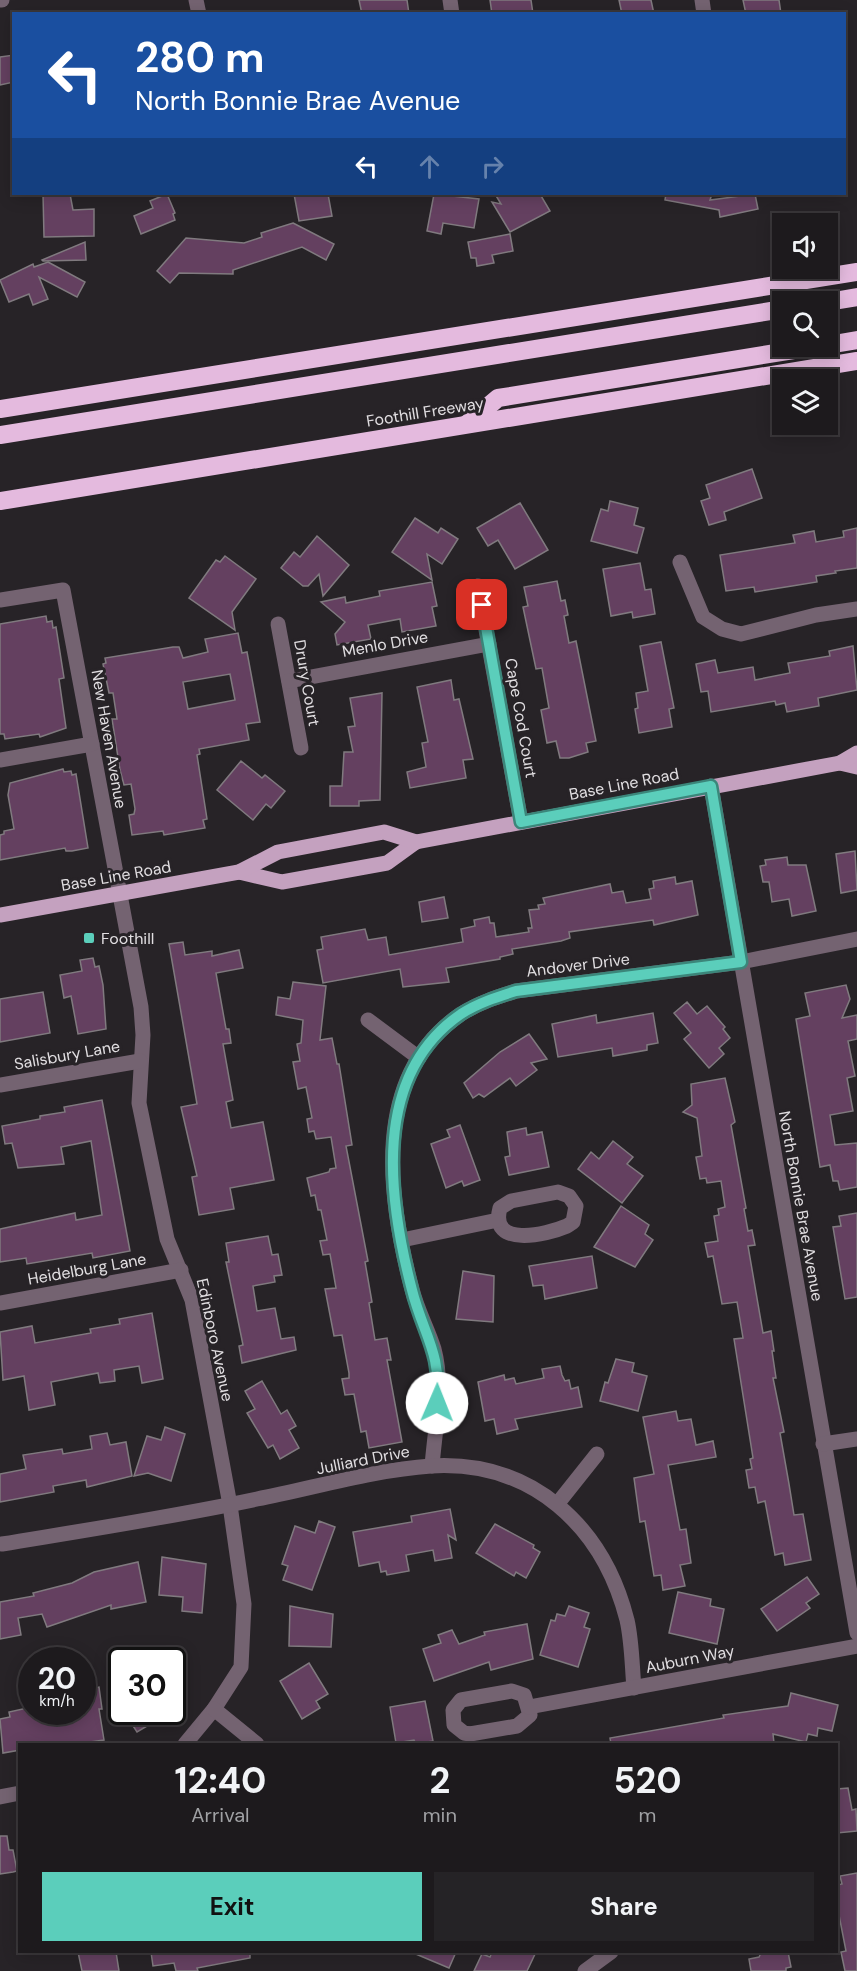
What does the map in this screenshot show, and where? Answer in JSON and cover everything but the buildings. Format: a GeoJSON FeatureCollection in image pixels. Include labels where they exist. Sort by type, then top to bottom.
{"type":"FeatureCollection","features":[{"type":"Feature","properties":{"kind":"highway"},"geometry":{"type":"LineString","coordinates":[[0,409],[857,272]]}},
{"type":"Feature","properties":{"kind":"highway"},"geometry":{"type":"LineString","coordinates":[[838,300],[857,297]]}},
{"type":"Feature","properties":{"kind":"highway"},"geometry":{"type":"LineString","coordinates":[[0,435],[772,311]]}},
{"type":"Feature","properties":{"kind":"highway"},"geometry":{"type":"LineString","coordinates":[[838,343],[857,340]]}},
{"type":"Feature","properties":{"kind":"highway"},"geometry":{"type":"LineString","coordinates":[[465,425],[498,398],[772,354]]}},
{"type":"Feature","properties":{"kind":"highway","name":"Foothill Freeway"},"geometry":{"type":"LineString","coordinates":[[0,501],[857,361]]}},
{"type":"Feature","properties":{"kind":"main road","name":"Base Line Road"},"geometry":{"type":"LineString","coordinates":[[239,872],[282,882],[387,863],[416,842],[840,763],[857,753]]}},
{"type":"Feature","properties":{"kind":"main road","name":"Base Line Road"},"geometry":{"type":"LineString","coordinates":[[840,763],[857,768]]}},
{"type":"Feature","properties":{"kind":"main road","name":"Base Line Road"},"geometry":{"type":"LineString","coordinates":[[0,915],[239,872],[278,852],[384,832],[416,842]]}},
{"type":"Feature","properties":{"kind":"street"},"geometry":{"type":"LineString","coordinates":[[681,562],[703,617],[731,632],[741,634],[816,615],[857,609]]}},
{"type":"Feature","properties":{"kind":"street","name":"Cape Cod Court"},"geometry":{"type":"LineString","coordinates":[[478,586],[521,822]]}},
{"type":"Feature","properties":{"kind":"street","name":"New Haven Avenue"},"geometry":{"type":"LineString","coordinates":[[0,600],[63,590],[118,895]]}},
{"type":"Feature","properties":{"kind":"street","name":"Drury Court"},"geometry":{"type":"LineString","coordinates":[[278,624],[301,748]]}},
{"type":"Feature","properties":{"kind":"street","name":"Menlo Drive"},"geometry":{"type":"LineString","coordinates":[[289,681],[489,644]]}},
{"type":"Feature","properties":{"kind":"street"},"geometry":{"type":"LineString","coordinates":[[0,760],[92,744]]}},
{"type":"Feature","properties":{"kind":"street","name":"North Bonnie Brae Avenue"},"geometry":{"type":"LineString","coordinates":[[711,786],[857,1633]]}},
{"type":"Feature","properties":{"kind":"street","name":"Edinboro Avenue"},"geometry":{"type":"LineString","coordinates":[[118,895],[141,1007],[143,1035],[139,1103],[167,1239],[192,1300],[230,1505],[244,1604],[241,1667],[214,1709],[186,1743]]}},
{"type":"Feature","properties":{"kind":"street","name":"Andover Drive"},"geometry":{"type":"LineString","coordinates":[[432,1466],[439,1382],[434,1349],[412,1291],[394,1195],[393,1126],[404,1090],[419,1058],[439,1034],[462,1014],[488,1000],[516,991],[741,962],[857,939]]}},
{"type":"Feature","properties":{"kind":"street"},"geometry":{"type":"LineString","coordinates":[[368,1020],[419,1058]]}},
{"type":"Feature","properties":{"kind":"street","name":"Salisbury Lane"},"geometry":{"type":"LineString","coordinates":[[0,1085],[140,1061]]}},
{"type":"Feature","properties":{"kind":"street"},"geometry":{"type":"LineString","coordinates":[[558,1192],[569,1196],[576,1206],[573,1222],[560,1229],[511,1235],[504,1232],[498,1220],[500,1208],[511,1201],[558,1192]]}},
{"type":"Feature","properties":{"kind":"street"},"geometry":{"type":"LineString","coordinates":[[402,1240],[498,1220]]}},
{"type":"Feature","properties":{"kind":"street","name":"Heidelburg Lane"},"geometry":{"type":"LineString","coordinates":[[0,1303],[181,1270]]}},
{"type":"Feature","properties":{"kind":"street"},"geometry":{"type":"LineString","coordinates":[[823,1444],[857,1439]]}},
{"type":"Feature","properties":{"kind":"street"},"geometry":{"type":"LineString","coordinates":[[558,1503],[597,1454]]}},
{"type":"Feature","properties":{"kind":"street","name":"Julliard Drive"},"geometry":{"type":"LineString","coordinates":[[2,1544],[230,1505],[432,1466],[481,1469],[522,1480],[558,1503],[600,1553],[627,1621],[634,1688]]}},
{"type":"Feature","properties":{"kind":"street","name":"Auburn Way"},"geometry":{"type":"LineString","coordinates":[[529,1707],[857,1646]]}},
{"type":"Feature","properties":{"kind":"street"},"geometry":{"type":"LineString","coordinates":[[512,1691],[524,1695],[529,1707],[527,1720],[517,1726],[470,1734],[458,1729],[453,1718],[453,1710],[461,1700],[512,1691]]}},
{"type":"Feature","properties":{"kind":"street"},"geometry":{"type":"LineString","coordinates":[[214,1709],[256,1743]]}},
{"type":"Feature","properties":{"kind":"street"},"geometry":{"type":"LineString","coordinates":[[0,1797],[18,1793]]}},
{"type":"Feature","properties":{"kind":"street"},"geometry":{"type":"LineString","coordinates":[[585,1971],[610,1953]]}},
{"type":"Feature","properties":{"kind":"place","name":"Foothill"},"geometry":{"type":"Point","coordinates":[89,938]}},
{"type":"Feature","properties":{"kind":"route"},"geometry":{"type":"LineString","coordinates":[[437,1403],[439,1382],[434,1349],[412,1291],[394,1195],[392,1164],[393,1126],[404,1090],[419,1058],[439,1034],[462,1014],[488,1000],[516,991],[741,962],[711,786],[521,822],[482,605]]}}]}
